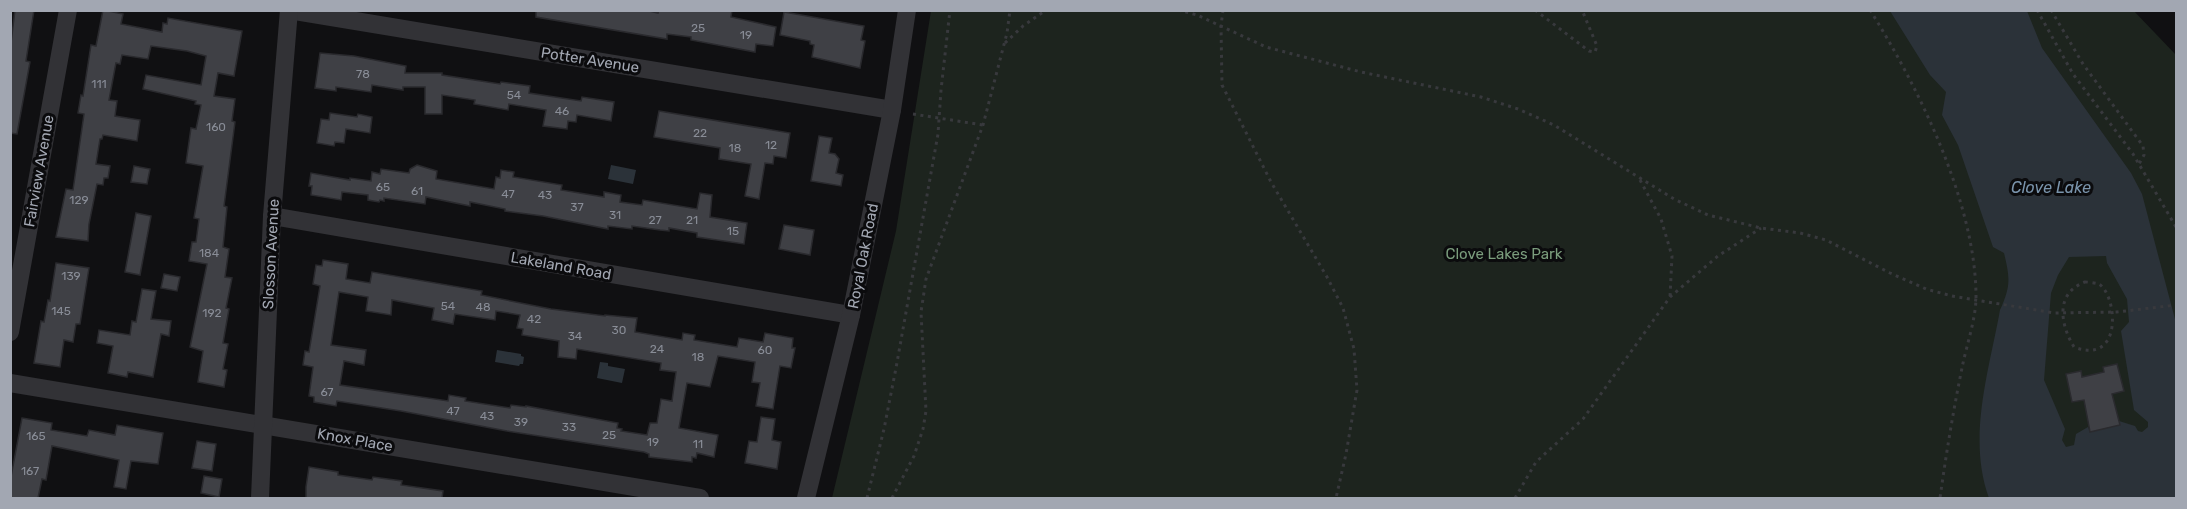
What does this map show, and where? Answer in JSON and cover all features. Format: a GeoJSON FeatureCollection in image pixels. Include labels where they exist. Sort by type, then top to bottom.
{"type":"FeatureCollection","features":[{"type":"Feature","properties":{"kind":"street","name":"Fairview Avenue"},"geometry":{"type":"LineString","coordinates":[[11,330],[68,10]]}},
{"type":"Feature","properties":{"kind":"street","name":"Potter Avenue"},"geometry":{"type":"LineString","coordinates":[[289,10],[892,110]]}},
{"type":"Feature","properties":{"kind":"street","name":"Slosson Avenue"},"geometry":{"type":"LineString","coordinates":[[260,498],[272,216],[289,10]]}},
{"type":"Feature","properties":{"kind":"street","name":"Royal Oak Road"},"geometry":{"type":"LineString","coordinates":[[806,498],[851,315],[892,110],[907,10]]}},
{"type":"Feature","properties":{"kind":"street","name":"Lakeland Road"},"geometry":{"type":"LineString","coordinates":[[272,216],[851,315]]}},
{"type":"Feature","properties":{"kind":"street","name":"Knox Place"},"geometry":{"type":"LineString","coordinates":[[10,383],[700,498]]}},
{"type":"Feature","properties":{"kind":"path"},"geometry":{"type":"LineString","coordinates":[[867,498],[894,378],[941,118],[941,90],[950,10]]}},
{"type":"Feature","properties":{"kind":"path"},"geometry":{"type":"LineString","coordinates":[[892,498],[914,456],[925,420],[926,398],[921,312],[926,279],[983,125],[1004,44],[1010,10]]}},
{"type":"Feature","properties":{"kind":"path"},"geometry":{"type":"LineString","coordinates":[[1004,44],[1023,26],[1046,10]]}},
{"type":"Feature","properties":{"kind":"path"},"geometry":{"type":"LineString","coordinates":[[1178,10],[1196,13],[1266,48],[1361,72],[1481,97],[1518,109],[1554,125],[1674,199],[1708,215],[1826,240],[1926,289],[2054,313],[2114,312],[2176,305]]}},
{"type":"Feature","properties":{"kind":"path"},"geometry":{"type":"LineString","coordinates":[[1223,10],[1222,85],[1271,182],[1327,277],[1342,308],[1354,349],[1357,390],[1336,498]]}},
{"type":"Feature","properties":{"kind":"path"},"geometry":{"type":"LineString","coordinates":[[1535,10],[1589,51],[1595,52],[1597,46],[1582,10]]}},
{"type":"Feature","properties":{"kind":"path"},"geometry":{"type":"LineString","coordinates":[[1870,10],[1896,51],[1921,103],[1951,176],[1968,231],[1973,258],[1976,300],[1940,498]]}},
{"type":"Feature","properties":{"kind":"path"},"geometry":{"type":"LineString","coordinates":[[2037,10],[2073,74],[2139,164],[2176,227]]}},
{"type":"Feature","properties":{"kind":"path"},"geometry":{"type":"LineString","coordinates":[[2051,10],[2083,64],[2143,146],[2144,155],[2139,164]]}},
{"type":"Feature","properties":{"kind":"path"},"geometry":{"type":"LineString","coordinates":[[913,114],[983,125]]}},
{"type":"Feature","properties":{"kind":"path"},"geometry":{"type":"LineString","coordinates":[[1639,178],[1661,219],[1672,256],[1670,297]]}},
{"type":"Feature","properties":{"kind":"path"},"geometry":{"type":"LineString","coordinates":[[1515,498],[1536,462],[1583,418],[1670,297],[1718,256],[1761,228]]}},
{"type":"Feature","properties":{"kind":"path"},"geometry":{"type":"LineString","coordinates":[[2085,282],[2098,284],[2106,292],[2114,312],[2111,331],[2103,347],[2094,351],[2074,347],[2064,325],[2063,313],[2068,294],[2074,286],[2085,282]]}},
{"type":"Feature","properties":{"kind":"green space","name":"Clove Lakes Park"},"geometry":{"type":"Polygon","coordinates":[[[2133,10],[2176,55],[2176,498],[832,498],[896,231],[931,11],[2133,10]]]}},
{"type":"Feature","properties":{"kind":"water","name":"Clove Lake"},"geometry":{"type":"Polygon","coordinates":[[[1890,11],[2027,11],[2042,48],[2131,173],[2142,194],[2176,323],[2176,498],[1989,498],[1980,452],[1980,428],[1986,380],[2000,310],[2008,288],[2007,269],[2004,253],[1993,247],[1958,145],[1942,115],[1946,92],[1930,75],[1890,11]],[[2106,256],[2069,257],[2051,293],[2044,380],[2065,429],[2062,440],[2066,447],[2074,445],[2076,434],[2088,427],[2090,432],[2119,421],[2135,426],[2138,431],[2142,432],[2148,427],[2148,422],[2134,410],[2121,331],[2129,322],[2127,299],[2107,263],[2106,256]]]}},
{"type":"Feature","properties":{"kind":"water"},"geometry":{"type":"Polygon","coordinates":[[[611,165],[636,170],[633,184],[608,179],[611,165]]]}},
{"type":"Feature","properties":{"kind":"water"},"geometry":{"type":"Polygon","coordinates":[[[497,350],[521,354],[524,357],[523,364],[519,366],[495,362],[497,350]]]}},
{"type":"Feature","properties":{"kind":"water"},"geometry":{"type":"Polygon","coordinates":[[[600,362],[625,369],[622,383],[597,378],[600,362]]]}},
{"type":"Feature","properties":{"kind":"building"},"geometry":{"type":"Polygon","coordinates":[[[15,10],[34,10],[26,61],[30,62],[17,134],[10,133],[10,51],[15,10]]]}},
{"type":"Feature","properties":{"kind":"building"},"geometry":{"type":"Polygon","coordinates":[[[103,10],[123,14],[121,24],[162,32],[163,23],[167,24],[168,18],[242,31],[234,76],[218,73],[214,96],[235,99],[232,121],[235,122],[224,206],[227,207],[223,247],[229,249],[225,277],[232,278],[226,308],[229,309],[223,343],[228,344],[223,369],[227,370],[224,387],[198,382],[203,351],[190,347],[207,264],[189,261],[192,242],[196,242],[199,219],[194,218],[203,166],[186,163],[191,128],[196,129],[201,105],[195,104],[196,101],[143,89],[146,75],[201,85],[206,56],[151,46],[148,59],[122,55],[120,64],[116,63],[109,100],[117,101],[115,116],[140,120],[137,141],[103,135],[100,139],[96,164],[110,166],[108,178],[104,178],[103,185],[97,184],[88,241],[56,237],[66,189],[73,190],[84,114],[78,113],[81,95],[83,96],[91,45],[96,46],[103,10]]]}},
{"type":"Feature","properties":{"kind":"building"},"geometry":{"type":"Polygon","coordinates":[[[536,10],[645,10],[658,13],[659,10],[732,10],[731,17],[776,27],[773,46],[756,44],[755,52],[691,40],[691,37],[667,34],[667,39],[536,17],[536,10]]]}},
{"type":"Feature","properties":{"kind":"building"},"geometry":{"type":"Polygon","coordinates":[[[784,12],[864,26],[861,40],[865,41],[860,68],[812,57],[814,45],[810,44],[810,41],[780,35],[784,12]]]}},
{"type":"Feature","properties":{"kind":"building"},"geometry":{"type":"Polygon","coordinates":[[[320,53],[354,56],[406,66],[405,73],[442,73],[442,75],[500,84],[501,82],[530,86],[529,93],[581,101],[582,97],[614,102],[611,121],[577,115],[576,122],[568,121],[567,129],[543,126],[546,110],[509,104],[508,110],[474,104],[475,100],[442,95],[442,114],[425,114],[425,87],[403,87],[403,90],[372,85],[371,92],[336,87],[336,91],[315,88],[320,53]]]}},
{"type":"Feature","properties":{"kind":"building"},"geometry":{"type":"Polygon","coordinates":[[[659,111],[790,133],[786,158],[774,156],[773,164],[765,163],[759,199],[745,196],[751,164],[719,159],[720,148],[654,137],[659,111]]]}},
{"type":"Feature","properties":{"kind":"building"},"geometry":{"type":"Polygon","coordinates":[[[330,113],[372,117],[370,133],[346,129],[344,143],[335,142],[334,146],[317,143],[321,119],[329,120],[330,113]]]}},
{"type":"Feature","properties":{"kind":"building"},"geometry":{"type":"Polygon","coordinates":[[[819,136],[832,138],[829,153],[835,154],[839,159],[836,173],[843,175],[841,186],[811,181],[819,136]]]}},
{"type":"Feature","properties":{"kind":"building"},"geometry":{"type":"Polygon","coordinates":[[[417,165],[437,171],[436,179],[494,189],[496,177],[500,178],[501,170],[514,172],[513,177],[562,185],[561,190],[604,197],[604,192],[621,195],[620,202],[642,205],[643,200],[697,209],[700,193],[712,195],[710,217],[747,223],[744,244],[697,237],[697,233],[669,228],[669,231],[632,226],[632,229],[608,226],[608,229],[505,211],[505,209],[470,202],[470,206],[426,197],[425,204],[384,198],[384,201],[379,202],[368,200],[368,195],[342,192],[341,200],[311,195],[312,186],[309,186],[311,173],[371,181],[372,172],[380,174],[381,169],[409,173],[410,169],[417,165]]]}},
{"type":"Feature","properties":{"kind":"building"},"geometry":{"type":"Polygon","coordinates":[[[134,166],[150,169],[147,184],[131,182],[134,166]]]}},
{"type":"Feature","properties":{"kind":"building"},"geometry":{"type":"Polygon","coordinates":[[[136,213],[151,216],[140,275],[125,272],[136,213]]]}},
{"type":"Feature","properties":{"kind":"building"},"geometry":{"type":"Polygon","coordinates":[[[784,225],[814,230],[810,255],[779,249],[784,225]]]}},
{"type":"Feature","properties":{"kind":"building"},"geometry":{"type":"Polygon","coordinates":[[[323,260],[348,264],[346,279],[370,283],[372,272],[482,291],[481,295],[551,309],[637,318],[635,332],[682,340],[683,333],[695,335],[694,340],[737,347],[739,338],[763,342],[765,333],[793,338],[792,348],[795,348],[791,368],[780,366],[773,409],[756,406],[760,383],[752,382],[755,362],[718,356],[710,387],[687,383],[679,428],[718,435],[714,457],[697,453],[696,458],[692,457],[692,462],[649,457],[649,454],[644,452],[507,431],[401,411],[337,401],[336,406],[314,402],[314,397],[309,396],[313,367],[303,365],[305,351],[309,352],[320,286],[313,284],[316,265],[322,266],[323,260]],[[339,292],[331,345],[366,350],[364,365],[344,361],[340,385],[448,401],[449,395],[466,398],[465,401],[510,408],[511,405],[526,406],[618,423],[617,428],[622,429],[621,431],[647,435],[650,423],[657,423],[661,399],[672,401],[676,372],[660,370],[661,363],[577,349],[576,359],[558,357],[559,341],[522,335],[523,329],[517,328],[520,315],[496,311],[495,320],[455,314],[453,324],[432,320],[434,308],[392,300],[391,315],[366,311],[368,297],[339,292]]]}},
{"type":"Feature","properties":{"kind":"building"},"geometry":{"type":"Polygon","coordinates":[[[56,263],[89,268],[80,324],[76,324],[73,342],[64,340],[60,367],[34,363],[41,321],[44,322],[48,300],[50,301],[56,263]]]}},
{"type":"Feature","properties":{"kind":"building"},"geometry":{"type":"Polygon","coordinates":[[[164,274],[180,277],[177,291],[161,288],[164,274]]]}},
{"type":"Feature","properties":{"kind":"building"},"geometry":{"type":"Polygon","coordinates":[[[142,289],[156,291],[151,319],[171,321],[169,336],[161,334],[153,377],[128,372],[127,377],[108,373],[113,346],[97,343],[99,330],[130,335],[132,321],[136,322],[142,289]]]}},
{"type":"Feature","properties":{"kind":"building"},"geometry":{"type":"Polygon","coordinates":[[[2117,364],[2124,391],[2112,394],[2120,425],[2090,432],[2084,400],[2072,402],[2066,374],[2081,371],[2082,377],[2104,372],[2103,367],[2117,364]]]}},
{"type":"Feature","properties":{"kind":"building"},"geometry":{"type":"Polygon","coordinates":[[[761,417],[775,419],[772,440],[781,442],[777,469],[745,463],[749,441],[757,442],[761,417]]]}},
{"type":"Feature","properties":{"kind":"building"},"geometry":{"type":"Polygon","coordinates":[[[22,418],[52,423],[51,430],[87,436],[89,430],[115,435],[117,425],[163,433],[158,464],[131,461],[126,489],[114,487],[119,460],[52,446],[46,480],[42,479],[38,498],[10,498],[10,482],[22,418]]]}},
{"type":"Feature","properties":{"kind":"building"},"geometry":{"type":"Polygon","coordinates":[[[197,441],[216,444],[212,471],[192,468],[197,441]]]}},
{"type":"Feature","properties":{"kind":"building"},"geometry":{"type":"Polygon","coordinates":[[[309,467],[338,472],[338,475],[372,480],[373,477],[402,481],[401,485],[443,491],[442,498],[306,498],[309,467]]]}},
{"type":"Feature","properties":{"kind":"building"},"geometry":{"type":"Polygon","coordinates":[[[204,476],[222,479],[219,497],[201,493],[204,476]]]}}]}
